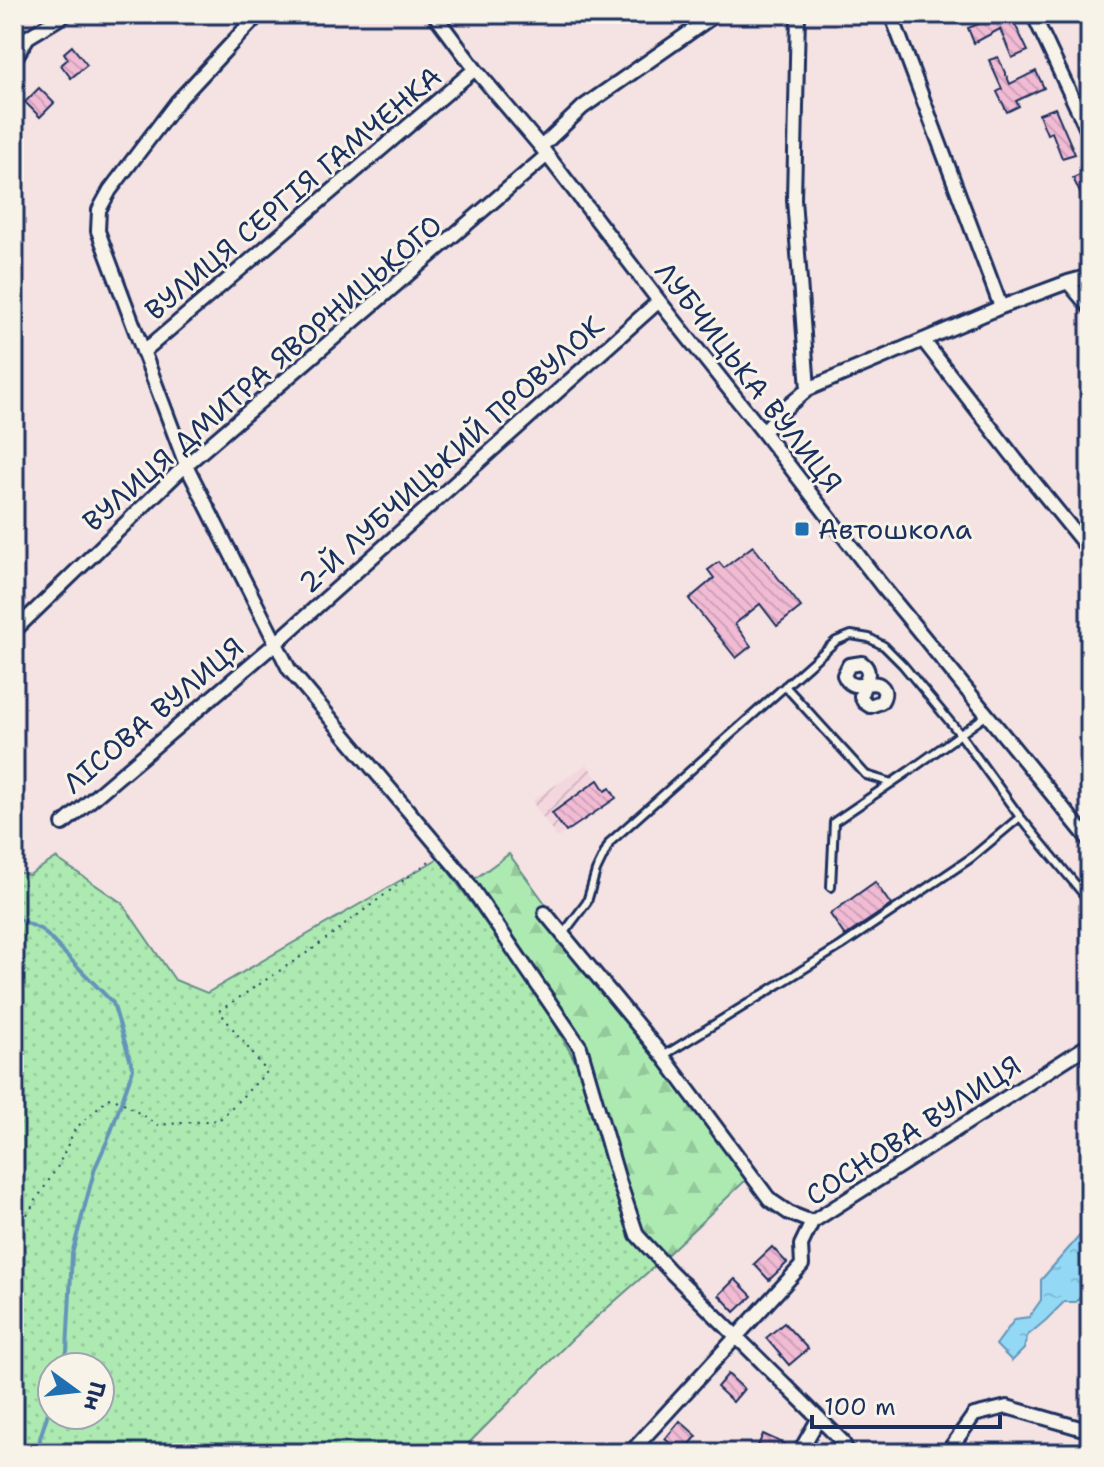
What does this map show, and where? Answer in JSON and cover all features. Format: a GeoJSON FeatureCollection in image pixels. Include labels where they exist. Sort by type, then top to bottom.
{"type":"FeatureCollection","features":[{"type":"Feature","properties":{"kind":"street"},"geometry":{"type":"LineString","coordinates":[[14,60],[28,37],[66,14]]}},
{"type":"Feature","properties":{"kind":"street"},"geometry":{"type":"LineString","coordinates":[[259,14],[177,102],[110,190],[99,210],[98,231],[186,465],[289,669],[464,877],[580,1047],[637,1235],[842,1441],[848,1453]]}},
{"type":"Feature","properties":{"kind":"street","name":"ЛУБЧИЦЬКА ВУЛИЦЯ"},"geometry":{"type":"LineString","coordinates":[[434,14],[882,586],[1090,841]]}},
{"type":"Feature","properties":{"kind":"street","name":"ВУЛИЦЯ ДМИТРА ЯВОРНИЦЬКОГО"},"geometry":{"type":"LineString","coordinates":[[14,631],[186,465],[544,152],[583,107],[716,14]]}},
{"type":"Feature","properties":{"kind":"street"},"geometry":{"type":"LineString","coordinates":[[798,14],[794,199],[808,389]]}},
{"type":"Feature","properties":{"kind":"street"},"geometry":{"type":"LineString","coordinates":[[891,14],[1001,307]]}},
{"type":"Feature","properties":{"kind":"street"},"geometry":{"type":"LineString","coordinates":[[1033,14],[1085,112],[1090,136]]}},
{"type":"Feature","properties":{"kind":"street","name":"ВУЛИЦЯ СЕРГІЯ ГАМЧЕНКА"},"geometry":{"type":"LineString","coordinates":[[143,352],[475,69]]}},
{"type":"Feature","properties":{"kind":"street"},"geometry":{"type":"LineString","coordinates":[[763,432],[808,389],[1001,307],[1090,276]]}},
{"type":"Feature","properties":{"kind":"street"},"geometry":{"type":"LineString","coordinates":[[1068,282],[1090,308]]}},
{"type":"Feature","properties":{"kind":"street","name":"2-Й ЛУБЧИЦЬКИЙ ПРОВУЛОК"},"geometry":{"type":"LineString","coordinates":[[276,643],[659,301]]}},
{"type":"Feature","properties":{"kind":"street"},"geometry":{"type":"LineString","coordinates":[[923,340],[1090,551]]}},
{"type":"Feature","properties":{"kind":"street","name":"ЛІСОВА ВУЛИЦЯ"},"geometry":{"type":"LineString","coordinates":[[63,824],[276,643]]}},
{"type":"Feature","properties":{"kind":"street"},"geometry":{"type":"LineString","coordinates":[[545,913],[663,1056],[770,1200],[789,1213],[812,1222]]}},
{"type":"Feature","properties":{"kind":"street","name":"СОСНОВА ВУЛИЦЯ"},"geometry":{"type":"LineString","coordinates":[[630,1453],[802,1265],[801,1245],[812,1222],[1090,1044]]}},
{"type":"Feature","properties":{"kind":"street"},"geometry":{"type":"LineString","coordinates":[[947,1453],[974,1415],[1007,1407],[1080,1428],[1090,1428]]}},
{"type":"Feature","properties":{"kind":"street"},"geometry":{"type":"LineString","coordinates":[[799,1453],[819,1418]]}},
{"type":"Feature","properties":{"kind":"lane"},"geometry":{"type":"LineString","coordinates":[[14,42],[28,37]]}},
{"type":"Feature","properties":{"kind":"lane"},"geometry":{"type":"LineString","coordinates":[[563,934],[587,902],[596,871],[610,842],[836,641],[851,635],[869,638],[884,646],[903,665],[1090,902]]}},
{"type":"Feature","properties":{"kind":"lane"},"geometry":{"type":"LineString","coordinates":[[785,686],[866,775],[892,783]]}},
{"type":"Feature","properties":{"kind":"lane"},"geometry":{"type":"LineString","coordinates":[[831,887],[834,822],[987,715]]}},
{"type":"Feature","properties":{"kind":"lane"},"geometry":{"type":"LineString","coordinates":[[663,1056],[841,946],[971,858],[1020,817]]}},
{"type":"Feature","properties":{"kind":"path"},"geometry":{"type":"LineString","coordinates":[[14,1235],[58,1166],[75,1129],[108,1098],[122,1102],[157,1125],[219,1120],[267,1072],[219,1011],[314,948],[443,851]]}},
{"type":"Feature","properties":{"kind":"shaded area"},"geometry":{"type":"Polygon","coordinates":[[[587,764],[605,791],[610,788],[616,797],[557,838],[532,801],[587,764]]]}},
{"type":"Feature","properties":{"kind":"green space"},"geometry":{"type":"Polygon","coordinates":[[[509,854],[747,1179],[656,1265],[611,1177],[593,1094],[545,1006],[458,882],[476,878],[509,854]]]}},
{"type":"Feature","properties":{"kind":"green space"},"geometry":{"type":"Polygon","coordinates":[[[56,858],[122,903],[175,980],[207,993],[439,858],[545,1006],[593,1094],[611,1177],[656,1265],[573,1338],[459,1453],[14,1453],[14,871],[29,875],[56,858]]]}},
{"type":"Feature","properties":{"kind":"water"},"geometry":{"type":"Polygon","coordinates":[[[1090,1224],[1090,1289],[1075,1302],[1064,1302],[1027,1336],[1024,1349],[1012,1361],[996,1345],[1015,1319],[1029,1317],[1041,1300],[1041,1280],[1090,1224]]]}},
{"type":"Feature","properties":{"kind":"building"},"geometry":{"type":"Polygon","coordinates":[[[985,14],[1010,14],[1028,51],[1012,58],[1000,29],[974,43],[968,28],[988,20],[985,14]]]}},
{"type":"Feature","properties":{"kind":"building"},"geometry":{"type":"Polygon","coordinates":[[[72,46],[87,65],[71,78],[61,65],[68,59],[64,53],[72,46]]]}},
{"type":"Feature","properties":{"kind":"building"},"geometry":{"type":"Polygon","coordinates":[[[998,57],[1010,84],[1036,71],[1044,88],[1016,101],[1019,106],[1007,112],[997,92],[1002,89],[989,60],[998,57]]]}},
{"type":"Feature","properties":{"kind":"building"},"geometry":{"type":"Polygon","coordinates":[[[39,88],[54,103],[40,117],[25,102],[39,88]]]}},
{"type":"Feature","properties":{"kind":"building"},"geometry":{"type":"Polygon","coordinates":[[[1055,108],[1075,154],[1062,158],[1052,132],[1047,134],[1039,114],[1055,108]]]}},
{"type":"Feature","properties":{"kind":"building"},"geometry":{"type":"Polygon","coordinates":[[[1086,172],[1090,180],[1090,195],[1083,199],[1073,178],[1086,172]]]}},
{"type":"Feature","properties":{"kind":"building"},"geometry":{"type":"Polygon","coordinates":[[[753,546],[801,607],[777,626],[760,604],[735,624],[751,646],[736,658],[689,599],[714,578],[708,570],[719,562],[724,568],[753,546]]]}},
{"type":"Feature","properties":{"kind":"building"},"geometry":{"type":"Polygon","coordinates":[[[598,780],[605,791],[610,788],[616,798],[566,832],[552,813],[598,780]]]}},
{"type":"Feature","properties":{"kind":"building"},"geometry":{"type":"Polygon","coordinates":[[[875,882],[891,905],[845,936],[830,914],[875,882]]]}},
{"type":"Feature","properties":{"kind":"building"},"geometry":{"type":"Polygon","coordinates":[[[772,1247],[787,1263],[769,1280],[754,1264],[772,1247]]]}},
{"type":"Feature","properties":{"kind":"building"},"geometry":{"type":"Polygon","coordinates":[[[735,1279],[752,1296],[735,1312],[719,1295],[735,1279]]]}},
{"type":"Feature","properties":{"kind":"building"},"geometry":{"type":"Polygon","coordinates":[[[784,1323],[808,1349],[789,1365],[766,1338],[784,1323]]]}},
{"type":"Feature","properties":{"kind":"building"},"geometry":{"type":"Polygon","coordinates":[[[728,1374],[744,1389],[733,1402],[717,1387],[728,1374]]]}},
{"type":"Feature","properties":{"kind":"building"},"geometry":{"type":"Polygon","coordinates":[[[680,1421],[697,1436],[682,1453],[665,1439],[680,1421]]]}},
{"type":"Feature","properties":{"kind":"building"},"geometry":{"type":"Polygon","coordinates":[[[763,1434],[787,1445],[783,1453],[755,1453],[763,1434]]]}},
{"type":"Feature","properties":{"kind":"waterway"},"geometry":{"type":"LineString","coordinates":[[14,917],[42,930],[113,1003],[133,1069],[95,1168],[72,1254],[67,1351]]}},
{"type":"Feature","properties":{"kind":"waterway"},"geometry":{"type":"LineString","coordinates":[[39,1453],[42,1431]]}},
{"type":"Feature","properties":{"kind":"place","name":"Автошкола"},"geometry":{"type":"Point","coordinates":[802,529]}}]}
